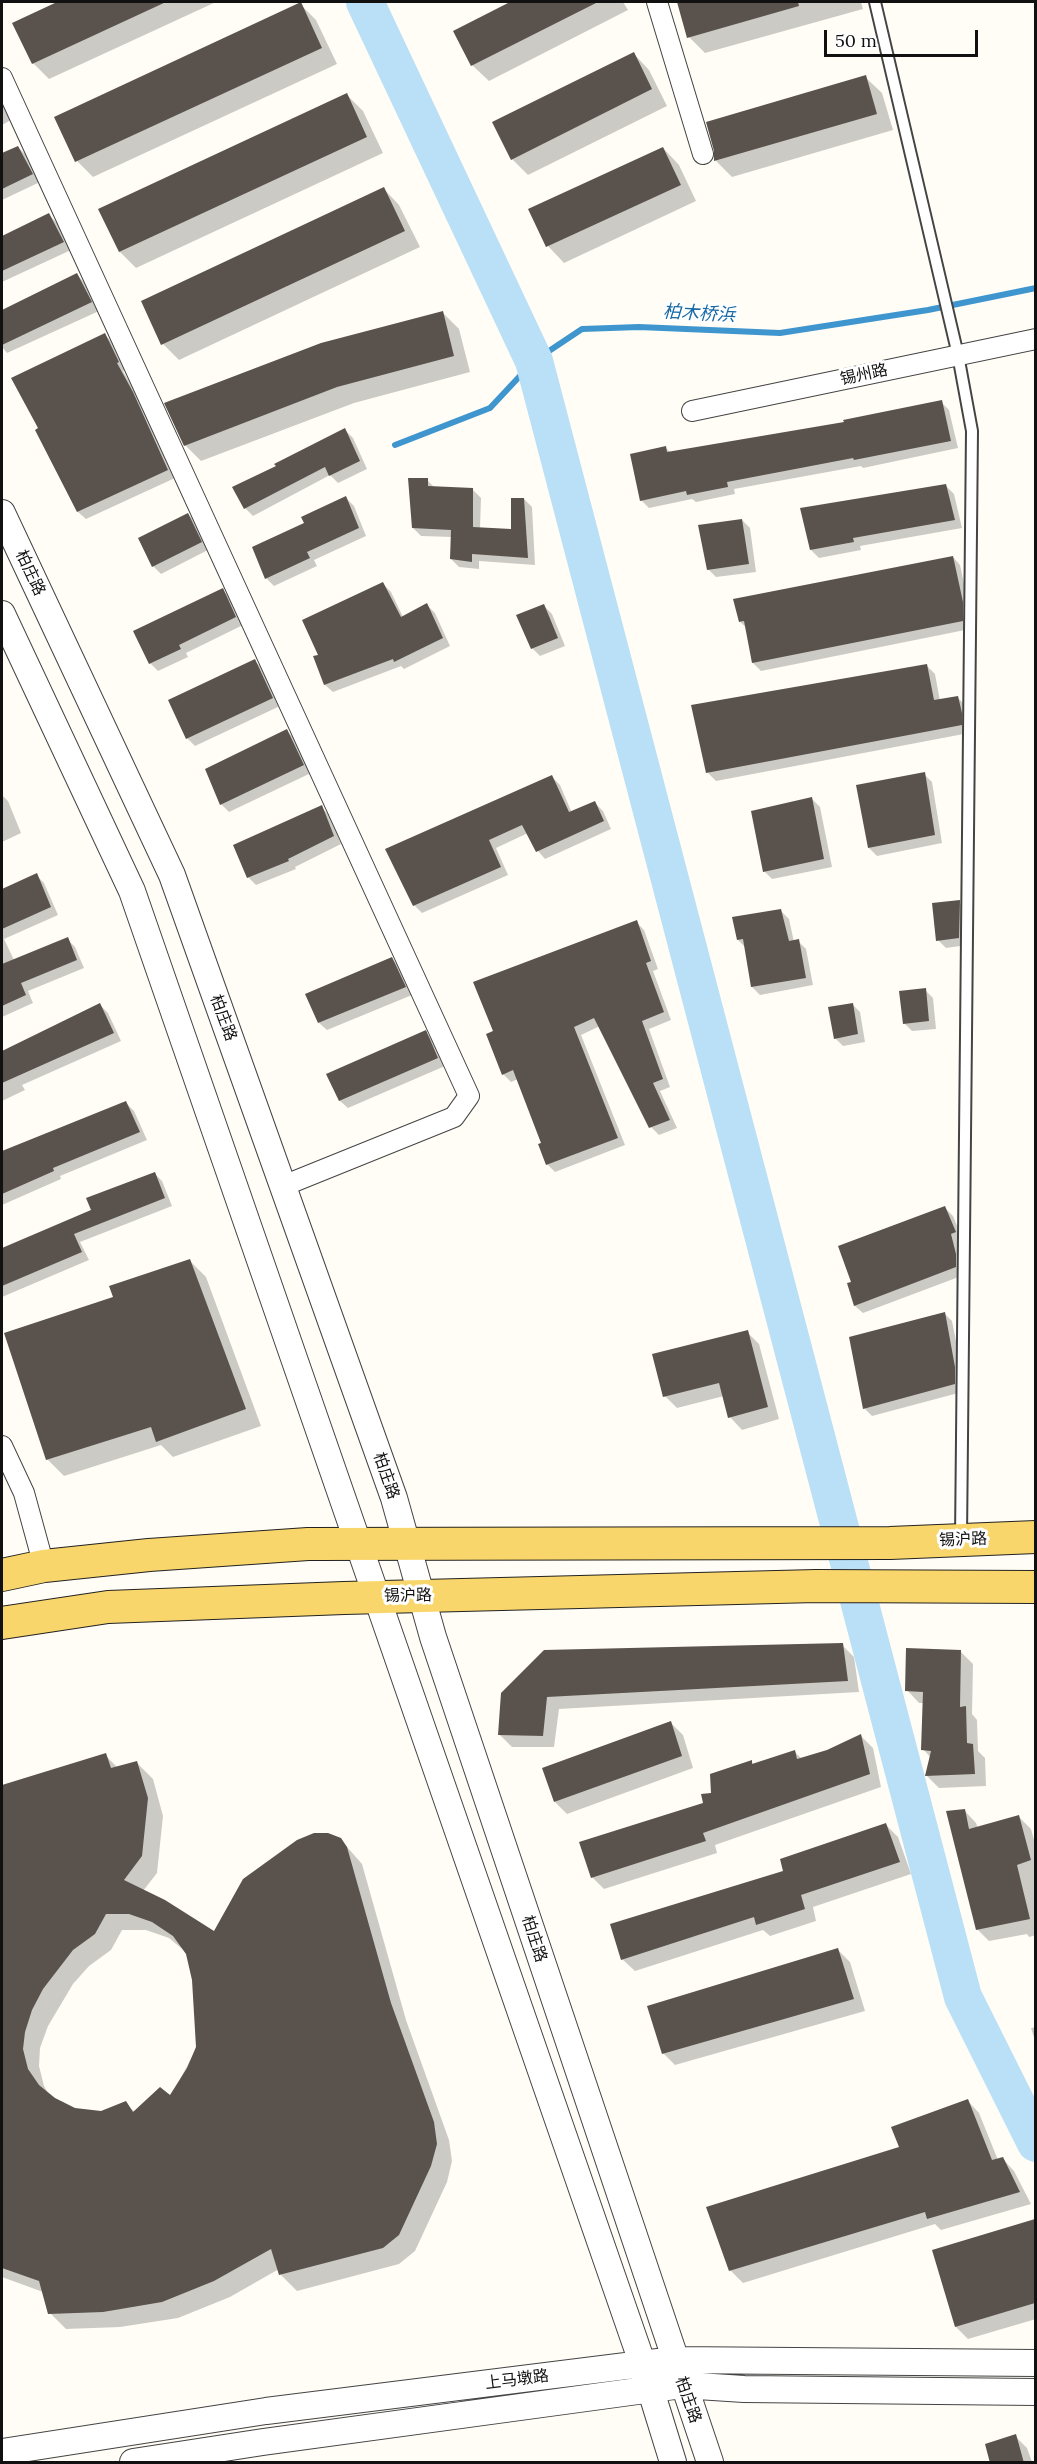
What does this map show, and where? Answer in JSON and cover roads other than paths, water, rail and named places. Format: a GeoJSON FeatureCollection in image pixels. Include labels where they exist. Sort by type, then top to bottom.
{"type":"FeatureCollection","features":[{"type":"Feature","properties":{"kind":"main road","name":"锡沪路"},"geometry":{"type":"LineString","coordinates":[[407,1544],[891,1543],[1035,1537]]}},
{"type":"Feature","properties":{"kind":"main road"},"geometry":{"type":"LineString","coordinates":[[2,1575],[44,1566],[149,1555],[308,1544],[407,1544]]}},
{"type":"Feature","properties":{"kind":"main road","name":"锡沪路"},"geometry":{"type":"LineString","coordinates":[[2,1623],[108,1607],[378,1597],[816,1586],[1035,1587]]}},
{"type":"Feature","properties":{"kind":"street"},"geometry":{"type":"LineString","coordinates":[[657,2],[703,154]]}},
{"type":"Feature","properties":{"kind":"street"},"geometry":{"type":"LineString","coordinates":[[2,78],[469,1096],[454,1117],[283,1186]]}},
{"type":"Feature","properties":{"kind":"street","name":"锡州路"},"geometry":{"type":"LineString","coordinates":[[692,411],[1035,339]]}},
{"type":"Feature","properties":{"kind":"street","name":"柏庄路"},"geometry":{"type":"LineString","coordinates":[[2,513],[172,875],[394,1498],[433,1636],[710,2463]]}},
{"type":"Feature","properties":{"kind":"street","name":"柏庄路"},"geometry":{"type":"LineString","coordinates":[[2,614],[132,891],[378,1597],[646,2377],[673,2463]]}},
{"type":"Feature","properties":{"kind":"street"},"geometry":{"type":"LineString","coordinates":[[2,1446],[24,1493],[44,1566]]}},
{"type":"Feature","properties":{"kind":"street","name":"上马墩路"},"geometry":{"type":"LineString","coordinates":[[133,2463],[646,2377],[674,2360],[1035,2363]]}},
{"type":"Feature","properties":{"kind":"street","name":"上马墩路"},"geometry":{"type":"LineString","coordinates":[[2,2452],[266,2411],[646,2377],[682,2385],[744,2389],[1035,2392]]}},
{"type":"Feature","properties":{"kind":"lane"},"geometry":{"type":"LineString","coordinates":[[875,2],[958,356],[972,431],[961,1539]]}},
{"type":"Feature","properties":{"kind":"waterway"},"geometry":{"type":"LineString","coordinates":[[365,2],[534,361],[963,1997],[1036,2143]]}},
{"type":"Feature","properties":{"kind":"waterway","name":"柏木桥浜"},"geometry":{"type":"LineString","coordinates":[[395,445],[490,408],[534,361],[582,329],[639,327],[780,333],[928,310],[1036,288]]}}]}
